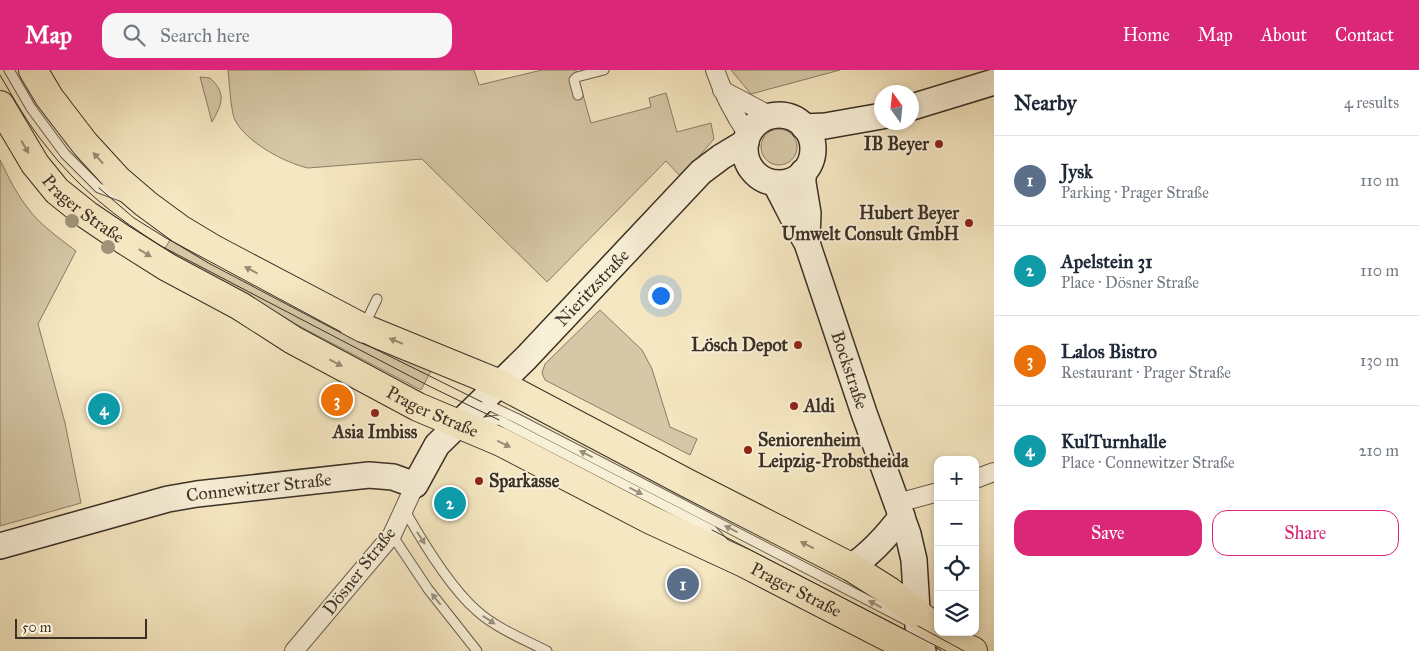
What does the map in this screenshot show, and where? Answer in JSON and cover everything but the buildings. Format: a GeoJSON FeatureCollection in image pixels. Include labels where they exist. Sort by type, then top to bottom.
{"type":"FeatureCollection","features":[{"type":"Feature","properties":{"kind":"main road"},"geometry":{"type":"LineString","coordinates":[[33,70],[49,97],[85,144],[118,180],[180,229],[215,250],[491,393],[687,483],[851,567],[889,590],[934,633]]}},
{"type":"Feature","properties":{"kind":"main road","name":"Prager Straße"},"geometry":{"type":"LineString","coordinates":[[0,104],[35,164],[57,191],[94,220],[167,266],[240,306],[293,340],[418,407],[501,442],[674,532],[744,563],[934,634]]}},
{"type":"Feature","properties":{"kind":"street"},"geometry":{"type":"LineString","coordinates":[[715,70],[722,90],[747,138]]}},
{"type":"Feature","properties":{"kind":"street"},"geometry":{"type":"LineString","coordinates":[[919,105],[994,82]]}},
{"type":"Feature","properties":{"kind":"street"},"geometry":{"type":"LineString","coordinates":[[722,90],[772,116],[789,117],[804,127],[810,136],[812,145],[808,163]]}},
{"type":"Feature","properties":{"kind":"street"},"geometry":{"type":"LineString","coordinates":[[772,116],[758,123],[747,138],[745,151],[751,169],[766,180],[775,183],[790,181],[808,163],[874,119]]}},
{"type":"Feature","properties":{"kind":"street"},"geometry":{"type":"LineString","coordinates":[[804,127],[874,117]]}},
{"type":"Feature","properties":{"kind":"street","name":"Nieritzstraße"},"geometry":{"type":"LineString","coordinates":[[491,393],[701,172],[747,138]]}},
{"type":"Feature","properties":{"kind":"street","name":"Bockstraße"},"geometry":{"type":"LineString","coordinates":[[807,242],[808,213],[803,183],[808,163]]}},
{"type":"Feature","properties":{"kind":"street"},"geometry":{"type":"LineString","coordinates":[[701,172],[733,168],[751,169]]}},
{"type":"Feature","properties":{"kind":"street","name":"Bockstraße"},"geometry":{"type":"LineString","coordinates":[[775,183],[787,203],[796,225],[807,242],[864,413],[900,510],[934,628]]}},
{"type":"Feature","properties":{"kind":"street"},"geometry":{"type":"LineString","coordinates":[[415,485],[437,445],[491,393]]}},
{"type":"Feature","properties":{"kind":"street"},"geometry":{"type":"LineString","coordinates":[[979,478],[994,472]]}},
{"type":"Feature","properties":{"kind":"street","name":"Connewitzer Straße"},"geometry":{"type":"LineString","coordinates":[[0,546],[168,499],[197,494],[369,475],[394,477],[415,485]]}},
{"type":"Feature","properties":{"kind":"street","name":"Dösner Straße"},"geometry":{"type":"LineString","coordinates":[[294,651],[392,535],[415,485]]}},
{"type":"Feature","properties":{"kind":"street"},"geometry":{"type":"LineString","coordinates":[[851,567],[886,538],[900,510],[934,494]]}},
{"type":"Feature","properties":{"kind":"street","name":"Bockstraße"},"geometry":{"type":"LineString","coordinates":[[924,651],[935,636]]}},
{"type":"Feature","properties":{"kind":"lane"},"geometry":{"type":"LineString","coordinates":[[9,70],[31,108],[54,140],[92,182],[99,188],[114,195],[146,204]]}},
{"type":"Feature","properties":{"kind":"lane"},"geometry":{"type":"LineString","coordinates":[[578,95],[574,80],[577,77],[604,70]]}},
{"type":"Feature","properties":{"kind":"lane"},"geometry":{"type":"LineString","coordinates":[[363,328],[376,299]]}},
{"type":"Feature","properties":{"kind":"lane"},"geometry":{"type":"LineString","coordinates":[[491,393],[592,457],[934,634]]}},
{"type":"Feature","properties":{"kind":"lane"},"geometry":{"type":"LineString","coordinates":[[404,509],[421,539],[455,586],[476,611],[495,624],[547,651]]}},
{"type":"Feature","properties":{"kind":"lane"},"geometry":{"type":"LineString","coordinates":[[392,535],[428,589],[477,651]]}},
{"type":"Feature","properties":{"kind":"shaded area"},"geometry":{"type":"Polygon","coordinates":[[[228,70],[474,70],[479,85],[542,70],[576,70],[591,123],[651,107],[649,98],[666,93],[677,132],[711,123],[714,139],[681,177],[666,161],[547,282],[422,159],[308,168],[288,161],[257,144],[240,128],[235,120],[231,104],[228,70]]]}},
{"type":"Feature","properties":{"kind":"shaded area"},"geometry":{"type":"Polygon","coordinates":[[[731,70],[840,70],[751,94],[731,70]]]}},
{"type":"Feature","properties":{"kind":"shaded area"},"geometry":{"type":"Polygon","coordinates":[[[200,77],[210,78],[221,94],[220,104],[212,122],[200,77]]]}},
{"type":"Feature","properties":{"kind":"shaded area"},"geometry":{"type":"Polygon","coordinates":[[[779,129],[792,134],[797,147],[792,160],[779,165],[766,160],[761,147],[766,134],[779,129]]]}},
{"type":"Feature","properties":{"kind":"shaded area"},"geometry":{"type":"Polygon","coordinates":[[[0,160],[23,202],[32,214],[76,251],[38,324],[65,423],[81,503],[0,526],[0,160]]]}},
{"type":"Feature","properties":{"kind":"shaded area"},"geometry":{"type":"Polygon","coordinates":[[[172,236],[433,367],[421,390],[162,254],[172,236]]]}},
{"type":"Feature","properties":{"kind":"shaded area"},"geometry":{"type":"Polygon","coordinates":[[[600,310],[642,350],[652,369],[670,427],[697,439],[690,455],[545,380],[542,373],[545,364],[600,310]]]}},
{"type":"Feature","properties":{"kind":"tram line"},"geometry":{"type":"LineString","coordinates":[[0,75],[39,138],[58,161],[85,189],[145,236],[429,386],[499,420]]}},
{"type":"Feature","properties":{"kind":"tram line"},"geometry":{"type":"LineString","coordinates":[[99,188],[134,218],[166,238],[341,332]]}},
{"type":"Feature","properties":{"kind":"tram line"},"geometry":{"type":"LineString","coordinates":[[363,343],[482,402]]}},
{"type":"Feature","properties":{"kind":"tram line"},"geometry":{"type":"LineString","coordinates":[[712,530],[946,651]]}},
{"type":"Feature","properties":{"kind":"tram line"},"geometry":{"type":"LineString","coordinates":[[918,626],[964,651]]}},
{"type":"Feature","properties":{"kind":"place","name":"IB Beyer"},"geometry":{"type":"Point","coordinates":[939,144]}},
{"type":"Feature","properties":{"kind":"place","name":"Hubert Beyer Umwelt Consult GmbH"},"geometry":{"type":"Point","coordinates":[969,223]}},
{"type":"Feature","properties":{"kind":"place","name":"Lösch Depot"},"geometry":{"type":"Point","coordinates":[798,345]}},
{"type":"Feature","properties":{"kind":"place","name":"Lalos Bistro"},"geometry":{"type":"Point","coordinates":[337,400]}},
{"type":"Feature","properties":{"kind":"place","name":"Aldi"},"geometry":{"type":"Point","coordinates":[794,406]}},
{"type":"Feature","properties":{"kind":"place","name":"KulTurnhalle"},"geometry":{"type":"Point","coordinates":[104,409]}},
{"type":"Feature","properties":{"kind":"place","name":"Asia Imbiss"},"geometry":{"type":"Point","coordinates":[375,413]}},
{"type":"Feature","properties":{"kind":"place","name":"Seniorenheim Leipzig-Probstheida"},"geometry":{"type":"Point","coordinates":[748,450]}},
{"type":"Feature","properties":{"kind":"place","name":"Sparkasse"},"geometry":{"type":"Point","coordinates":[479,481]}},
{"type":"Feature","properties":{"kind":"place","name":"Apelstein 31"},"geometry":{"type":"Point","coordinates":[450,503]}},
{"type":"Feature","properties":{"kind":"place","name":"Jysk"},"geometry":{"type":"Point","coordinates":[683,584]}}]}
